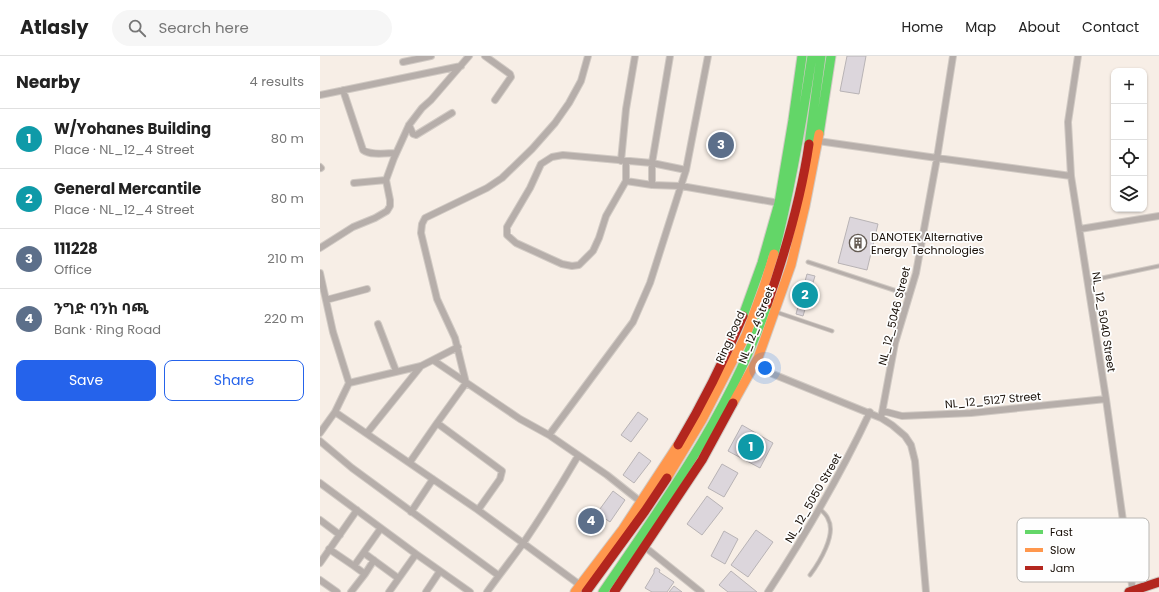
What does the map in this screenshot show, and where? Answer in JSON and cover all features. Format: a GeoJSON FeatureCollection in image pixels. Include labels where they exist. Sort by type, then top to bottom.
{"type":"FeatureCollection","features":[{"type":"Feature","properties":{"kind":"main road"},"geometry":{"type":"LineString","coordinates":[[580,590],[641,502],[676,447],[702,404],[728,351],[762,263],[779,203],[802,56]]}},
{"type":"Feature","properties":{"kind":"main road","name":"Ring Road"},"geometry":{"type":"LineString","coordinates":[[580,590],[605,564],[645,511],[682,456],[724,380],[752,319],[777,242],[785,210],[798,151],[812,56]]}},
{"type":"Feature","properties":{"kind":"main road","name":"Ring Road"},"geometry":{"type":"LineString","coordinates":[[603,592],[704,440],[725,403],[758,333],[785,254],[798,201],[807,155],[821,56]]}},
{"type":"Feature","properties":{"kind":"main road","name":"NL_12_4 Street"},"geometry":{"type":"LineString","coordinates":[[614,592],[702,460],[753,366],[791,265],[818,141],[831,56]]}},
{"type":"Feature","properties":{"kind":"main road"},"geometry":{"type":"LineString","coordinates":[[608,592],[618,569]]}},
{"type":"Feature","properties":{"kind":"main road"},"geometry":{"type":"LineString","coordinates":[[1132,592],[1159,582]]}},
{"type":"Feature","properties":{"kind":"street"},"geometry":{"type":"LineString","coordinates":[[404,62],[431,56]]}},
{"type":"Feature","properties":{"kind":"street"},"geometry":{"type":"LineString","coordinates":[[320,248],[353,227],[387,211],[390,206],[390,200],[386,180],[396,152],[409,125],[422,108],[431,100],[469,56]]}},
{"type":"Feature","properties":{"kind":"street"},"geometry":{"type":"LineString","coordinates":[[485,56],[512,76],[495,100]]}},
{"type":"Feature","properties":{"kind":"street"},"geometry":{"type":"LineString","coordinates":[[410,462],[466,383],[455,338],[437,299],[421,233],[422,224],[425,218],[487,188],[502,178],[532,149],[555,123],[569,103],[581,81],[588,56]]}},
{"type":"Feature","properties":{"kind":"street"},"geometry":{"type":"LineString","coordinates":[[635,56],[626,109],[624,161],[626,181],[606,216],[599,238],[592,251],[579,265],[572,266],[562,264],[516,243],[508,235],[507,227],[530,188],[541,164],[552,157],[564,155],[624,161],[652,163],[686,170]]}},
{"type":"Feature","properties":{"kind":"street"},"geometry":{"type":"LineString","coordinates":[[652,185],[652,163],[670,56]]}},
{"type":"Feature","properties":{"kind":"street"},"geometry":{"type":"LineString","coordinates":[[549,435],[632,322],[650,283],[686,170],[708,56]]}},
{"type":"Feature","properties":{"kind":"street","name":"NL_12_5046 Street"},"geometry":{"type":"LineString","coordinates":[[882,415],[895,343],[916,273],[937,158],[953,56]]}},
{"type":"Feature","properties":{"kind":"street","name":"NL_12_5040 Street"},"geometry":{"type":"LineString","coordinates":[[1078,56],[1068,122],[1071,176],[1106,399],[1122,518]]}},
{"type":"Feature","properties":{"kind":"street"},"geometry":{"type":"LineString","coordinates":[[320,95],[461,66]]}},
{"type":"Feature","properties":{"kind":"street"},"geometry":{"type":"LineString","coordinates":[[343,90],[363,150],[370,153],[396,152]]}},
{"type":"Feature","properties":{"kind":"street"},"geometry":{"type":"LineString","coordinates":[[409,125],[413,134],[416,135],[452,113]]}},
{"type":"Feature","properties":{"kind":"street"},"geometry":{"type":"LineString","coordinates":[[818,141],[1071,176]]}},
{"type":"Feature","properties":{"kind":"street"},"geometry":{"type":"LineString","coordinates":[[354,183],[386,180]]}},
{"type":"Feature","properties":{"kind":"street"},"geometry":{"type":"LineString","coordinates":[[626,181],[652,185],[681,186],[779,203]]}},
{"type":"Feature","properties":{"kind":"street"},"geometry":{"type":"LineString","coordinates":[[1080,229],[1159,216]]}},
{"type":"Feature","properties":{"kind":"street"},"geometry":{"type":"LineString","coordinates":[[320,273],[333,332],[349,383],[336,412],[320,433]]}},
{"type":"Feature","properties":{"kind":"street"},"geometry":{"type":"LineString","coordinates":[[326,300],[367,289]]}},
{"type":"Feature","properties":{"kind":"street"},"geometry":{"type":"LineString","coordinates":[[378,324],[396,371]]}},
{"type":"Feature","properties":{"kind":"street"},"geometry":{"type":"LineString","coordinates":[[349,383],[421,366],[458,347]]}},
{"type":"Feature","properties":{"kind":"street"},"geometry":{"type":"LineString","coordinates":[[434,360],[520,419],[549,435],[607,475],[641,502]]}},
{"type":"Feature","properties":{"kind":"street"},"geometry":{"type":"LineString","coordinates":[[367,433],[421,366]]}},
{"type":"Feature","properties":{"kind":"street"},"geometry":{"type":"LineString","coordinates":[[753,366],[870,412],[882,415],[905,436],[911,445],[915,461],[926,592]]}},
{"type":"Feature","properties":{"kind":"street","name":"NL_12_5127 Street"},"geometry":{"type":"LineString","coordinates":[[882,415],[902,416],[971,413],[1106,399]]}},
{"type":"Feature","properties":{"kind":"street"},"geometry":{"type":"LineString","coordinates":[[336,412],[478,510],[580,590]]}},
{"type":"Feature","properties":{"kind":"street","name":"NL_12_5050 Street"},"geometry":{"type":"LineString","coordinates":[[768,592],[790,558],[852,450],[870,412]]}},
{"type":"Feature","properties":{"kind":"street"},"geometry":{"type":"LineString","coordinates":[[437,423],[502,471],[500,479],[478,510]]}},
{"type":"Feature","properties":{"kind":"street"},"geometry":{"type":"LineString","coordinates":[[320,441],[352,468],[498,575]]}},
{"type":"Feature","properties":{"kind":"street"},"geometry":{"type":"LineString","coordinates":[[487,592],[498,575],[523,544],[578,456]]}},
{"type":"Feature","properties":{"kind":"street"},"geometry":{"type":"LineString","coordinates":[[411,512],[433,479]]}},
{"type":"Feature","properties":{"kind":"street"},"geometry":{"type":"LineString","coordinates":[[321,486],[357,510],[470,592]]}},
{"type":"Feature","properties":{"kind":"street"},"geometry":{"type":"LineString","coordinates":[[320,563],[357,510]]}},
{"type":"Feature","properties":{"kind":"street"},"geometry":{"type":"LineString","coordinates":[[320,520],[340,535]]}},
{"type":"Feature","properties":{"kind":"street"},"geometry":{"type":"LineString","coordinates":[[354,566],[381,528]]}},
{"type":"Feature","properties":{"kind":"street"},"geometry":{"type":"LineString","coordinates":[[645,547],[700,592]]}},
{"type":"Feature","properties":{"kind":"street"},"geometry":{"type":"LineString","coordinates":[[329,550],[365,574]]}},
{"type":"Feature","properties":{"kind":"street"},"geometry":{"type":"LineString","coordinates":[[364,553],[398,578]]}},
{"type":"Feature","properties":{"kind":"street"},"geometry":{"type":"LineString","coordinates":[[389,592],[416,554]]}},
{"type":"Feature","properties":{"kind":"street"},"geometry":{"type":"LineString","coordinates":[[351,592],[374,560]]}},
{"type":"Feature","properties":{"kind":"street"},"geometry":{"type":"LineString","coordinates":[[426,592],[440,571]]}},
{"type":"Feature","properties":{"kind":"street"},"geometry":{"type":"LineString","coordinates":[[320,580],[337,592]]}},
{"type":"Feature","properties":{"kind":"street","name":"NL_12_5040 Street"},"geometry":{"type":"LineString","coordinates":[[1131,582],[1132,592]]}},
{"type":"Feature","properties":{"kind":"lane"},"geometry":{"type":"LineString","coordinates":[[808,262],[909,295]]}},
{"type":"Feature","properties":{"kind":"lane"},"geometry":{"type":"LineString","coordinates":[[1088,281],[1159,266]]}},
{"type":"Feature","properties":{"kind":"lane"},"geometry":{"type":"LineString","coordinates":[[774,312],[832,331]]}},
{"type":"Feature","properties":{"kind":"lane"},"geometry":{"type":"LineString","coordinates":[[810,575],[823,555],[830,535],[829,519],[819,507]]}},
{"type":"Feature","properties":{"kind":"building"},"geometry":{"type":"Polygon","coordinates":[[[847,56],[866,56],[859,94],[840,91],[847,56]]]}},
{"type":"Feature","properties":{"kind":"building","name":"DANOTEK Alternative Energy Technologies"},"geometry":{"type":"Polygon","coordinates":[[[850,217],[878,224],[867,270],[838,263],[850,217]]]}},
{"type":"Feature","properties":{"kind":"building"},"geometry":{"type":"Polygon","coordinates":[[[807,274],[815,276],[803,316],[796,314],[807,274]]]}},
{"type":"Feature","properties":{"kind":"building"},"geometry":{"type":"Polygon","coordinates":[[[638,412],[648,419],[631,442],[621,435],[638,412]]]}},
{"type":"Feature","properties":{"kind":"building"},"geometry":{"type":"Polygon","coordinates":[[[742,425],[773,443],[760,468],[728,451],[742,425]]]}},
{"type":"Feature","properties":{"kind":"building"},"geometry":{"type":"Polygon","coordinates":[[[639,452],[651,461],[634,483],[623,475],[639,452]]]}},
{"type":"Feature","properties":{"kind":"building"},"geometry":{"type":"Polygon","coordinates":[[[722,464],[738,473],[724,497],[708,488],[722,464]]]}},
{"type":"Feature","properties":{"kind":"building"},"geometry":{"type":"Polygon","coordinates":[[[613,491],[625,500],[610,522],[597,513],[613,491]]]}},
{"type":"Feature","properties":{"kind":"building"},"geometry":{"type":"Polygon","coordinates":[[[707,496],[723,508],[702,535],[687,524],[707,496]]]}},
{"type":"Feature","properties":{"kind":"building"},"geometry":{"type":"Polygon","coordinates":[[[756,530],[773,542],[748,577],[731,565],[756,530]]]}},
{"type":"Feature","properties":{"kind":"building"},"geometry":{"type":"Polygon","coordinates":[[[724,531],[738,539],[725,564],[711,556],[724,531]]]}},
{"type":"Feature","properties":{"kind":"building"},"geometry":{"type":"Polygon","coordinates":[[[655,568],[660,570],[659,572],[674,582],[667,592],[652,592],[645,588],[654,573],[655,568]]]}},
{"type":"Feature","properties":{"kind":"building"},"geometry":{"type":"Polygon","coordinates":[[[731,571],[757,592],[728,592],[719,585],[731,571]]]}},
{"type":"Feature","properties":{"kind":"building"},"geometry":{"type":"Polygon","coordinates":[[[674,586],[682,592],[669,592],[674,586]]]}},
{"type":"Feature","properties":{"kind":"traffic: fast"},"geometry":{"type":"LineString","coordinates":[[743,316],[762,263],[779,203],[802,56]]}},
{"type":"Feature","properties":{"kind":"traffic: fast"},"geometry":{"type":"LineString","coordinates":[[774,254],[796,155],[812,56]]}},
{"type":"Feature","properties":{"kind":"traffic: fast"},"geometry":{"type":"LineString","coordinates":[[809,144],[821,56]]}},
{"type":"Feature","properties":{"kind":"traffic: fast"},"geometry":{"type":"LineString","coordinates":[[819,134],[831,56]]}},
{"type":"Feature","properties":{"kind":"traffic: fast"},"geometry":{"type":"LineString","coordinates":[[603,592],[673,489],[716,418],[735,382],[767,305]]}},
{"type":"Feature","properties":{"kind":"traffic: slow"},"geometry":{"type":"LineString","coordinates":[[733,403],[758,358],[791,265],[805,206],[819,134]]}},
{"type":"Feature","properties":{"kind":"traffic: slow"},"geometry":{"type":"LineString","coordinates":[[667,478],[702,420],[746,335],[774,254]]}},
{"type":"Feature","properties":{"kind":"traffic: slow"},"geometry":{"type":"LineString","coordinates":[[575,592],[623,529],[678,445]]}},
{"type":"Feature","properties":{"kind":"traffic: jam"},"geometry":{"type":"LineString","coordinates":[[767,305],[792,226],[802,185],[809,144]]}},
{"type":"Feature","properties":{"kind":"traffic: jam"},"geometry":{"type":"LineString","coordinates":[[678,445],[713,382],[743,316]]}},
{"type":"Feature","properties":{"kind":"traffic: jam"},"geometry":{"type":"LineString","coordinates":[[614,592],[702,460],[733,403]]}},
{"type":"Feature","properties":{"kind":"traffic: jam"},"geometry":{"type":"LineString","coordinates":[[586,592],[667,478]]}},
{"type":"Feature","properties":{"kind":"traffic: jam"},"geometry":{"type":"LineString","coordinates":[[1129,592],[1159,582]]}},
{"type":"Feature","properties":{"kind":"place","name":"111228"},"geometry":{"type":"Point","coordinates":[721,145]}},
{"type":"Feature","properties":{"kind":"place","name":"DANOTEK Alternative Energy Technologies"},"geometry":{"type":"Point","coordinates":[858,243]}},
{"type":"Feature","properties":{"kind":"place","name":"General Mercantile"},"geometry":{"type":"Point","coordinates":[805,295]}},
{"type":"Feature","properties":{"kind":"place","name":"W/Yohanes Building"},"geometry":{"type":"Point","coordinates":[751,447]}},
{"type":"Feature","properties":{"kind":"place","name":"ንግድ ባንከ ባጫ"},"geometry":{"type":"Point","coordinates":[591,521]}}]}
